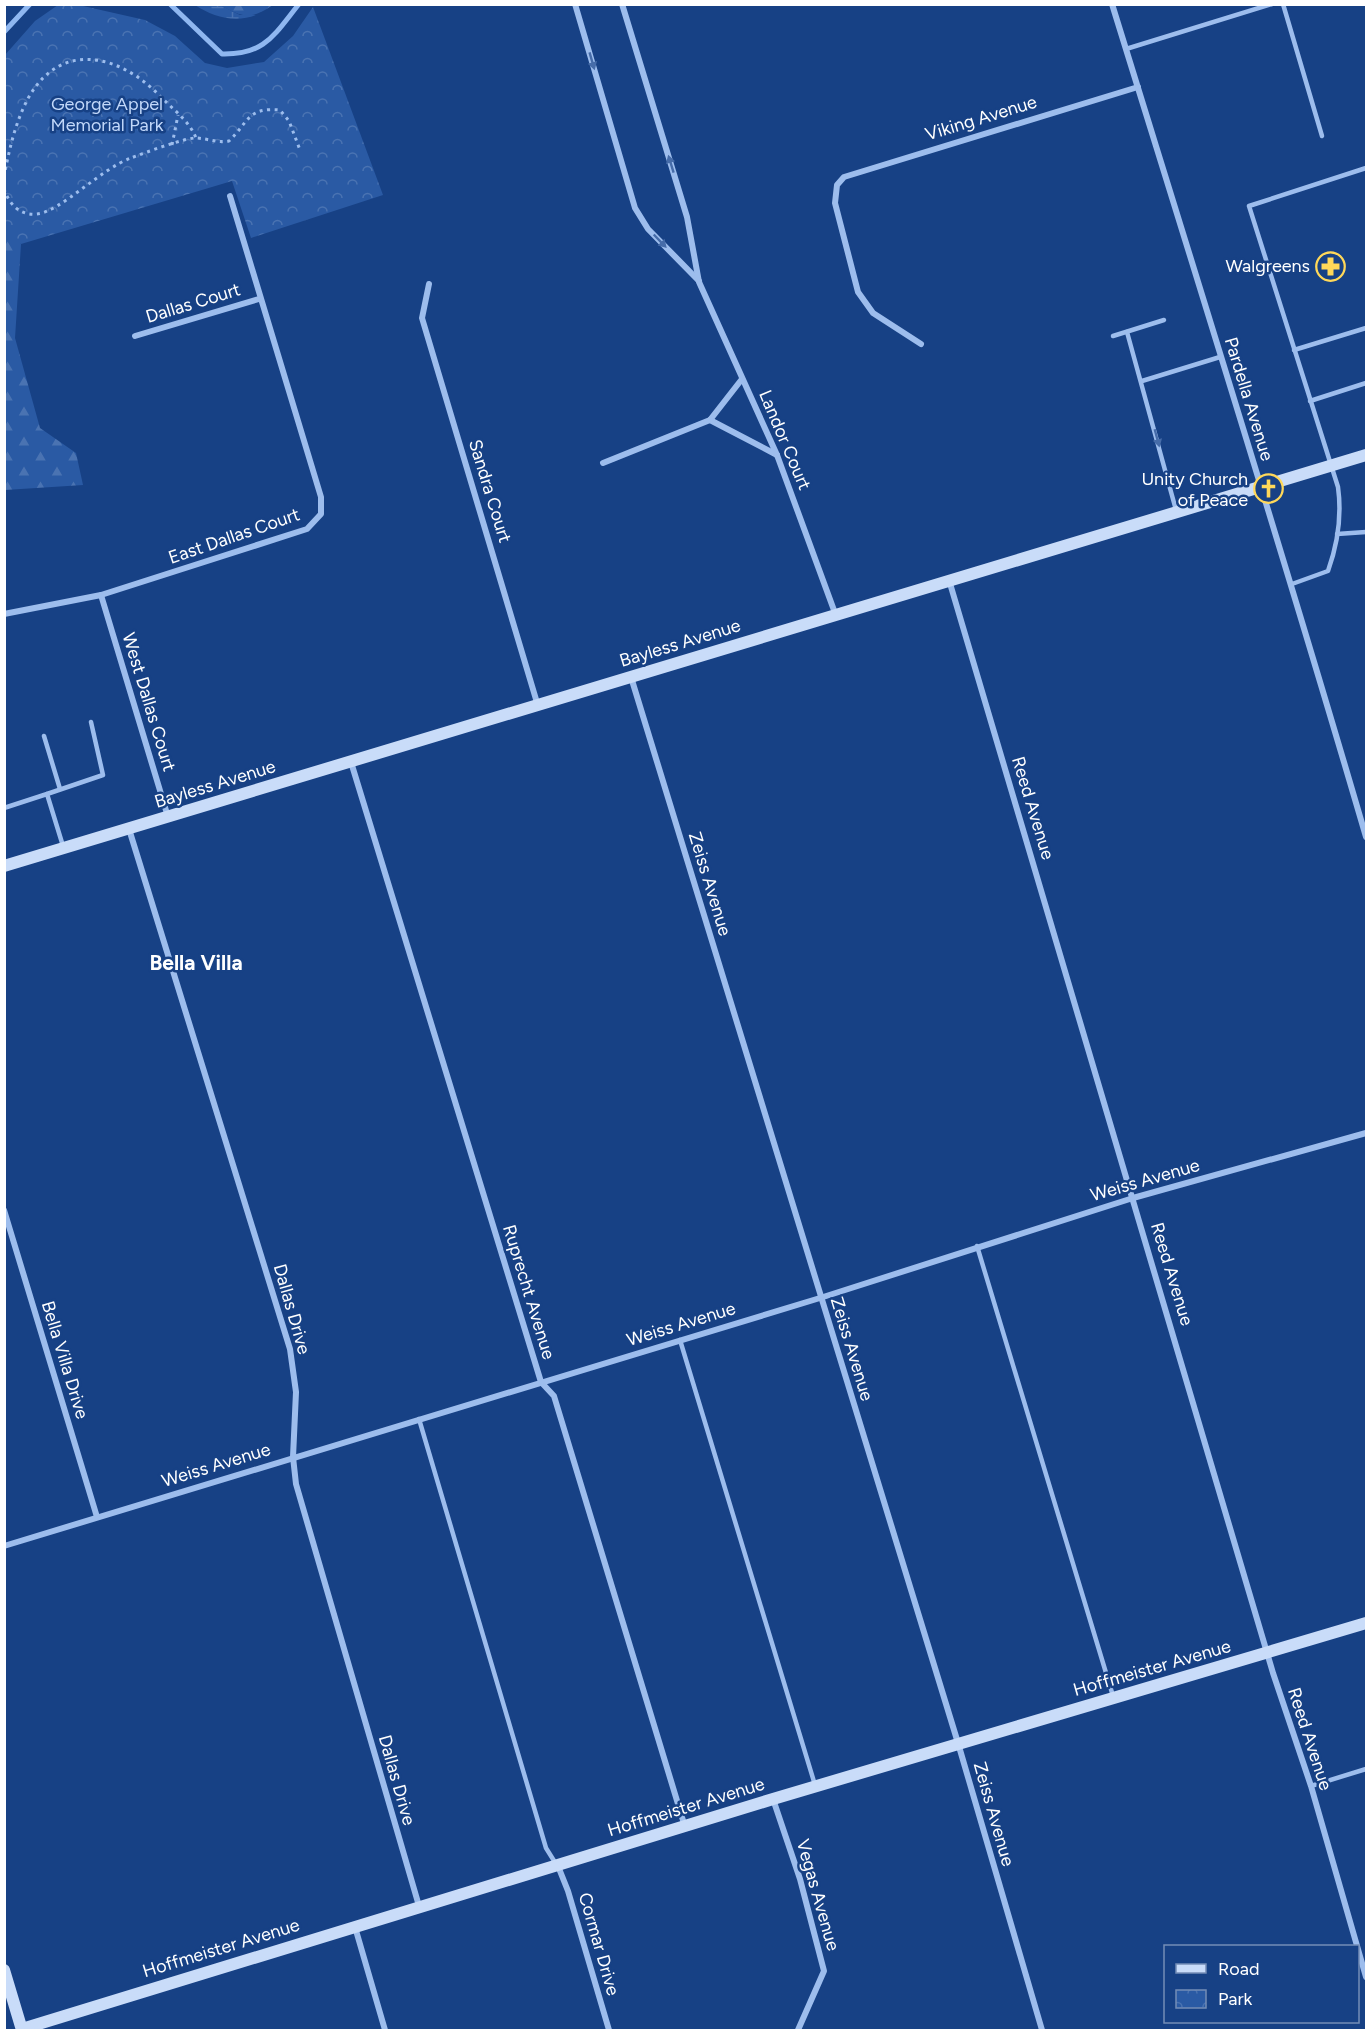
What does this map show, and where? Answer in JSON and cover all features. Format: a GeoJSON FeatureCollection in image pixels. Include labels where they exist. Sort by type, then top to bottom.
{"type":"FeatureCollection","features":[{"type":"Feature","properties":{"kind":"street","name":"Landor Court"},"geometry":{"type":"LineString","coordinates":[[575,4],[635,207],[648,229],[699,282]]}},
{"type":"Feature","properties":{"kind":"street","name":"Landor Court"},"geometry":{"type":"LineString","coordinates":[[622,4],[687,217],[699,282],[777,454],[835,613]]}},
{"type":"Feature","properties":{"kind":"street","name":"Pardella Avenue"},"geometry":{"type":"LineString","coordinates":[[1112,4],[1260,489],[1292,584],[1366,837]]}},
{"type":"Feature","properties":{"kind":"street","name":"Viking Avenue"},"geometry":{"type":"LineString","coordinates":[[921,344],[873,314],[858,292],[835,203],[837,185],[852,172],[1138,87]]}},
{"type":"Feature","properties":{"kind":"street","name":"East Dallas Court"},"geometry":{"type":"LineString","coordinates":[[4,614],[101,595],[307,529],[321,514],[321,497],[259,299],[230,196]]}},
{"type":"Feature","properties":{"kind":"street","name":"Sandra Court"},"geometry":{"type":"LineString","coordinates":[[429,284],[422,318],[538,706]]}},
{"type":"Feature","properties":{"kind":"street","name":"Dallas Court"},"geometry":{"type":"LineString","coordinates":[[135,336],[259,299]]}},
{"type":"Feature","properties":{"kind":"street"},"geometry":{"type":"LineString","coordinates":[[603,463],[710,420],[742,379]]}},
{"type":"Feature","properties":{"kind":"street"},"geometry":{"type":"LineString","coordinates":[[710,420],[777,454]]}},
{"type":"Feature","properties":{"kind":"street","name":"Bayless Avenue"},"geometry":{"type":"LineString","coordinates":[[4,866],[538,706],[835,613],[1260,489],[1366,455]]}},
{"type":"Feature","properties":{"kind":"street","name":"Reed Avenue"},"geometry":{"type":"LineString","coordinates":[[949,579],[1269,1653],[1273,1673],[1311,1786],[1357,1945]]}},
{"type":"Feature","properties":{"kind":"street","name":"West Dallas Court"},"geometry":{"type":"LineString","coordinates":[[101,595],[168,817]]}},
{"type":"Feature","properties":{"kind":"street","name":"Zeiss Avenue"},"geometry":{"type":"LineString","coordinates":[[631,677],[958,1743],[1041,2031]]}},
{"type":"Feature","properties":{"kind":"street","name":"Ruprecht Avenue"},"geometry":{"type":"LineString","coordinates":[[351,762],[541,1382],[554,1396],[685,1827]]}},
{"type":"Feature","properties":{"kind":"street","name":"Dallas Drive"},"geometry":{"type":"LineString","coordinates":[[129,829],[290,1349],[296,1392],[293,1457],[296,1484],[419,1906]]}},
{"type":"Feature","properties":{"kind":"street","name":"Weiss Avenue"},"geometry":{"type":"LineString","coordinates":[[4,1546],[820,1298],[1133,1198],[1366,1133]]}},
{"type":"Feature","properties":{"kind":"street","name":"Bella Villa Drive"},"geometry":{"type":"LineString","coordinates":[[4,1210],[97,1517]]}},
{"type":"Feature","properties":{"kind":"street","name":"Hoffmeister Avenue"},"geometry":{"type":"LineString","coordinates":[[21,2030],[772,1799],[1366,1623]]}},
{"type":"Feature","properties":{"kind":"street","name":"Vegas Avenue"},"geometry":{"type":"LineString","coordinates":[[772,1799],[800,1879],[824,1971],[798,2031]]}},
{"type":"Feature","properties":{"kind":"street","name":"Cormar Drive"},"geometry":{"type":"LineString","coordinates":[[558,1866],[568,1891],[609,2031]]}},
{"type":"Feature","properties":{"kind":"street"},"geometry":{"type":"LineString","coordinates":[[355,1926],[385,2031]]}},
{"type":"Feature","properties":{"kind":"street","name":"Reed Avenue"},"geometry":{"type":"LineString","coordinates":[[1359,1953],[1366,1977]]}},
{"type":"Feature","properties":{"kind":"street"},"geometry":{"type":"LineString","coordinates":[[4,1970],[21,2030]]}},
{"type":"Feature","properties":{"kind":"lane"},"geometry":{"type":"LineString","coordinates":[[1126,49],[1272,4]]}},
{"type":"Feature","properties":{"kind":"lane"},"geometry":{"type":"LineString","coordinates":[[1283,4],[1322,136]]}},
{"type":"Feature","properties":{"kind":"lane"},"geometry":{"type":"LineString","coordinates":[[1292,584],[1328,571],[1338,534],[1341,509],[1331,466],[1249,206],[1366,168]]}},
{"type":"Feature","properties":{"kind":"lane"},"geometry":{"type":"LineString","coordinates":[[1113,336],[1164,320]]}},
{"type":"Feature","properties":{"kind":"lane"},"geometry":{"type":"LineString","coordinates":[[1294,350],[1366,328]]}},
{"type":"Feature","properties":{"kind":"lane"},"geometry":{"type":"LineString","coordinates":[[1127,332],[1177,513]]}},
{"type":"Feature","properties":{"kind":"lane"},"geometry":{"type":"LineString","coordinates":[[1142,381],[1220,357]]}},
{"type":"Feature","properties":{"kind":"lane"},"geometry":{"type":"LineString","coordinates":[[1310,401],[1366,383]]}},
{"type":"Feature","properties":{"kind":"lane"},"geometry":{"type":"LineString","coordinates":[[1338,534],[1366,532]]}},
{"type":"Feature","properties":{"kind":"lane"},"geometry":{"type":"LineString","coordinates":[[4,808],[103,775],[91,722]]}},
{"type":"Feature","properties":{"kind":"lane"},"geometry":{"type":"LineString","coordinates":[[44,736],[60,789]]}},
{"type":"Feature","properties":{"kind":"lane"},"geometry":{"type":"LineString","coordinates":[[47,794],[64,849]]}},
{"type":"Feature","properties":{"kind":"lane"},"geometry":{"type":"LineString","coordinates":[[977,1246],[1114,1699]]}},
{"type":"Feature","properties":{"kind":"lane"},"geometry":{"type":"LineString","coordinates":[[680,1340],[815,1787]]}},
{"type":"Feature","properties":{"kind":"lane"},"geometry":{"type":"LineString","coordinates":[[419,1419],[546,1848],[558,1866]]}},
{"type":"Feature","properties":{"kind":"lane"},"geometry":{"type":"LineString","coordinates":[[1311,1786],[1366,1769]]}},
{"type":"Feature","properties":{"kind":"path"},"geometry":{"type":"LineString","coordinates":[[4,177],[18,122],[30,94],[47,74],[62,66],[84,60],[106,60],[123,66],[146,82],[192,126],[196,138]]}},
{"type":"Feature","properties":{"kind":"path"},"geometry":{"type":"LineString","coordinates":[[4,189],[8,200],[18,211],[35,215],[50,212],[111,167],[196,138],[215,143],[229,141],[245,119],[256,111],[280,110],[289,121],[300,150]]}},
{"type":"Feature","properties":{"kind":"path"},"geometry":{"type":"LineString","coordinates":[[172,145],[178,115]]}},
{"type":"Feature","properties":{"kind":"green space","name":"George Appel Memorial Park"},"geometry":{"type":"Polygon","coordinates":[[[58,5],[83,6],[145,20],[175,36],[205,63],[227,68],[264,62],[293,36],[313,7],[383,195],[251,238],[232,181],[21,244],[5,231],[5,55],[35,21],[58,5]]]}},
{"type":"Feature","properties":{"kind":"green space"},"geometry":{"type":"Polygon","coordinates":[[[195,5],[220,5],[240,15],[256,15],[224,18],[195,5]]]}},
{"type":"Feature","properties":{"kind":"green space"},"geometry":{"type":"Polygon","coordinates":[[[220,5],[273,5],[247,16],[220,5]]]}},
{"type":"Feature","properties":{"kind":"green space"},"geometry":{"type":"Polygon","coordinates":[[[4,214],[7,224],[21,244],[15,338],[40,428],[76,453],[83,485],[5,490],[4,214]]]}},
{"type":"Feature","properties":{"kind":"waterway"},"geometry":{"type":"LineString","coordinates":[[4,32],[30,4]]}},
{"type":"Feature","properties":{"kind":"waterway"},"geometry":{"type":"LineString","coordinates":[[170,4],[222,54],[249,51],[259,47],[275,34],[299,4]]}},
{"type":"Feature","properties":{"kind":"place","name":"Walgreens"},"geometry":{"type":"Point","coordinates":[1331,266]}},
{"type":"Feature","properties":{"kind":"place","name":"Unity Church of Peace"},"geometry":{"type":"Point","coordinates":[1269,489]}},
{"type":"Feature","properties":{"kind":"district","name":"Bella Villa"},"geometry":{"type":"Point","coordinates":[196,963]}}]}
